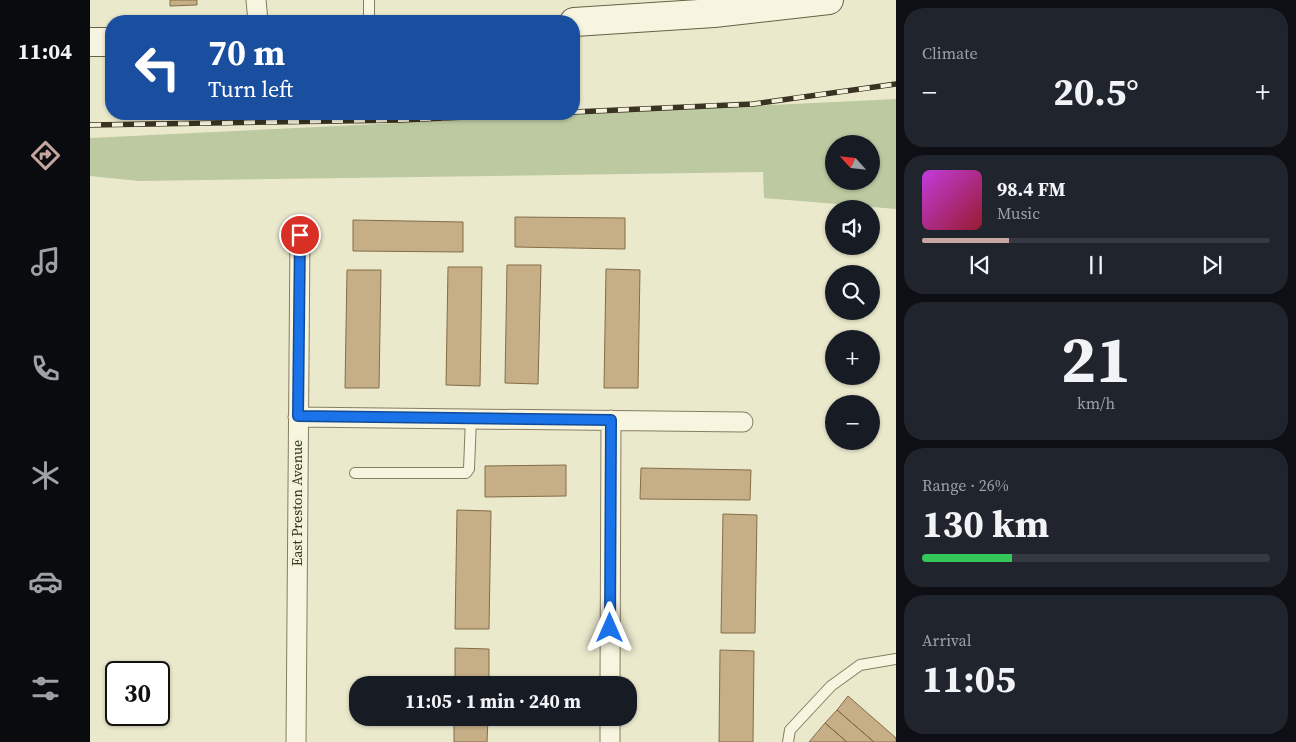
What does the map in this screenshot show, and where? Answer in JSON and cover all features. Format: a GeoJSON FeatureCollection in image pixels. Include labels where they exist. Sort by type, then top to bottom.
{"type":"FeatureCollection","features":[{"type":"Feature","properties":{"kind":"street"},"geometry":{"type":"LineString","coordinates":[[256,0],[257,15]]}},
{"type":"Feature","properties":{"kind":"street"},"geometry":{"type":"LineString","coordinates":[[580,21],[662,12],[714,13],[796,2],[829,0]]}},
{"type":"Feature","properties":{"kind":"street"},"geometry":{"type":"LineString","coordinates":[[90,42],[105,42]]}},
{"type":"Feature","properties":{"kind":"street","name":"East Preston Avenue"},"geometry":{"type":"LineString","coordinates":[[296,742],[300,235]]}},
{"type":"Feature","properties":{"kind":"street"},"geometry":{"type":"LineString","coordinates":[[298,416],[743,422]]}},
{"type":"Feature","properties":{"kind":"street"},"geometry":{"type":"LineString","coordinates":[[610,676],[611,420]]}},
{"type":"Feature","properties":{"kind":"street"},"geometry":{"type":"LineString","coordinates":[[610,726],[610,742]]}},
{"type":"Feature","properties":{"kind":"lane"},"geometry":{"type":"LineString","coordinates":[[369,0],[369,15]]}},
{"type":"Feature","properties":{"kind":"lane"},"geometry":{"type":"LineString","coordinates":[[355,473],[466,473],[469,469],[471,418]]}},
{"type":"Feature","properties":{"kind":"lane"},"geometry":{"type":"LineString","coordinates":[[788,742],[790,730],[831,686],[860,665],[896,659]]}},
{"type":"Feature","properties":{"kind":"green space"},"geometry":{"type":"Polygon","coordinates":[[[896,99],[896,209],[880,208],[880,200],[825,200],[825,203],[764,198],[763,172],[139,181],[90,176],[90,138],[462,120],[580,120],[580,114],[896,99]]]}},
{"type":"Feature","properties":{"kind":"building"},"geometry":{"type":"Polygon","coordinates":[[[170,0],[197,0],[197,5],[170,6],[170,0]]]}},
{"type":"Feature","properties":{"kind":"building"},"geometry":{"type":"Polygon","coordinates":[[[515,217],[625,218],[625,249],[515,247],[515,217]]]}},
{"type":"Feature","properties":{"kind":"building"},"geometry":{"type":"Polygon","coordinates":[[[353,220],[463,222],[463,252],[353,251],[353,220]]]}},
{"type":"Feature","properties":{"kind":"building"},"geometry":{"type":"Polygon","coordinates":[[[507,265],[541,265],[538,384],[505,383],[507,265]]]}},
{"type":"Feature","properties":{"kind":"building"},"geometry":{"type":"Polygon","coordinates":[[[448,267],[482,267],[480,386],[446,385],[448,267]]]}},
{"type":"Feature","properties":{"kind":"building"},"geometry":{"type":"Polygon","coordinates":[[[606,269],[640,270],[638,388],[604,388],[606,269]]]}},
{"type":"Feature","properties":{"kind":"building"},"geometry":{"type":"Polygon","coordinates":[[[347,270],[381,270],[379,388],[345,388],[347,270]]]}},
{"type":"Feature","properties":{"kind":"building"},"geometry":{"type":"Polygon","coordinates":[[[566,465],[566,496],[485,497],[485,466],[566,465]]]}},
{"type":"Feature","properties":{"kind":"building"},"geometry":{"type":"Polygon","coordinates":[[[641,468],[751,470],[750,500],[640,499],[641,468]]]}},
{"type":"Feature","properties":{"kind":"building"},"geometry":{"type":"Polygon","coordinates":[[[457,510],[491,511],[489,629],[455,629],[457,510]]]}},
{"type":"Feature","properties":{"kind":"building"},"geometry":{"type":"Polygon","coordinates":[[[723,514],[757,515],[755,633],[721,633],[723,514]]]}},
{"type":"Feature","properties":{"kind":"building"},"geometry":{"type":"Polygon","coordinates":[[[455,648],[489,649],[489,676],[455,676],[455,648]]]}},
{"type":"Feature","properties":{"kind":"building"},"geometry":{"type":"Polygon","coordinates":[[[720,650],[754,651],[753,742],[719,742],[720,650]]]}},
{"type":"Feature","properties":{"kind":"building"},"geometry":{"type":"Polygon","coordinates":[[[848,696],[896,738],[896,742],[874,742],[837,710],[848,696]]]}},
{"type":"Feature","properties":{"kind":"building"},"geometry":{"type":"Polygon","coordinates":[[[837,710],[874,742],[847,742],[825,723],[837,710]]]}},
{"type":"Feature","properties":{"kind":"building"},"geometry":{"type":"Polygon","coordinates":[[[825,723],[847,742],[809,742],[825,723]]]}},
{"type":"Feature","properties":{"kind":"building"},"geometry":{"type":"Polygon","coordinates":[[[454,726],[488,726],[487,742],[454,742],[454,726]]]}},
{"type":"Feature","properties":{"kind":"railway"},"geometry":{"type":"LineString","coordinates":[[580,112],[753,104],[896,84]]}},
{"type":"Feature","properties":{"kind":"railway"},"geometry":{"type":"LineString","coordinates":[[90,125],[402,120]]}},
{"type":"Feature","properties":{"kind":"route"},"geometry":{"type":"LineString","coordinates":[[300,235],[298,416],[611,420],[610,628]]}}]}
